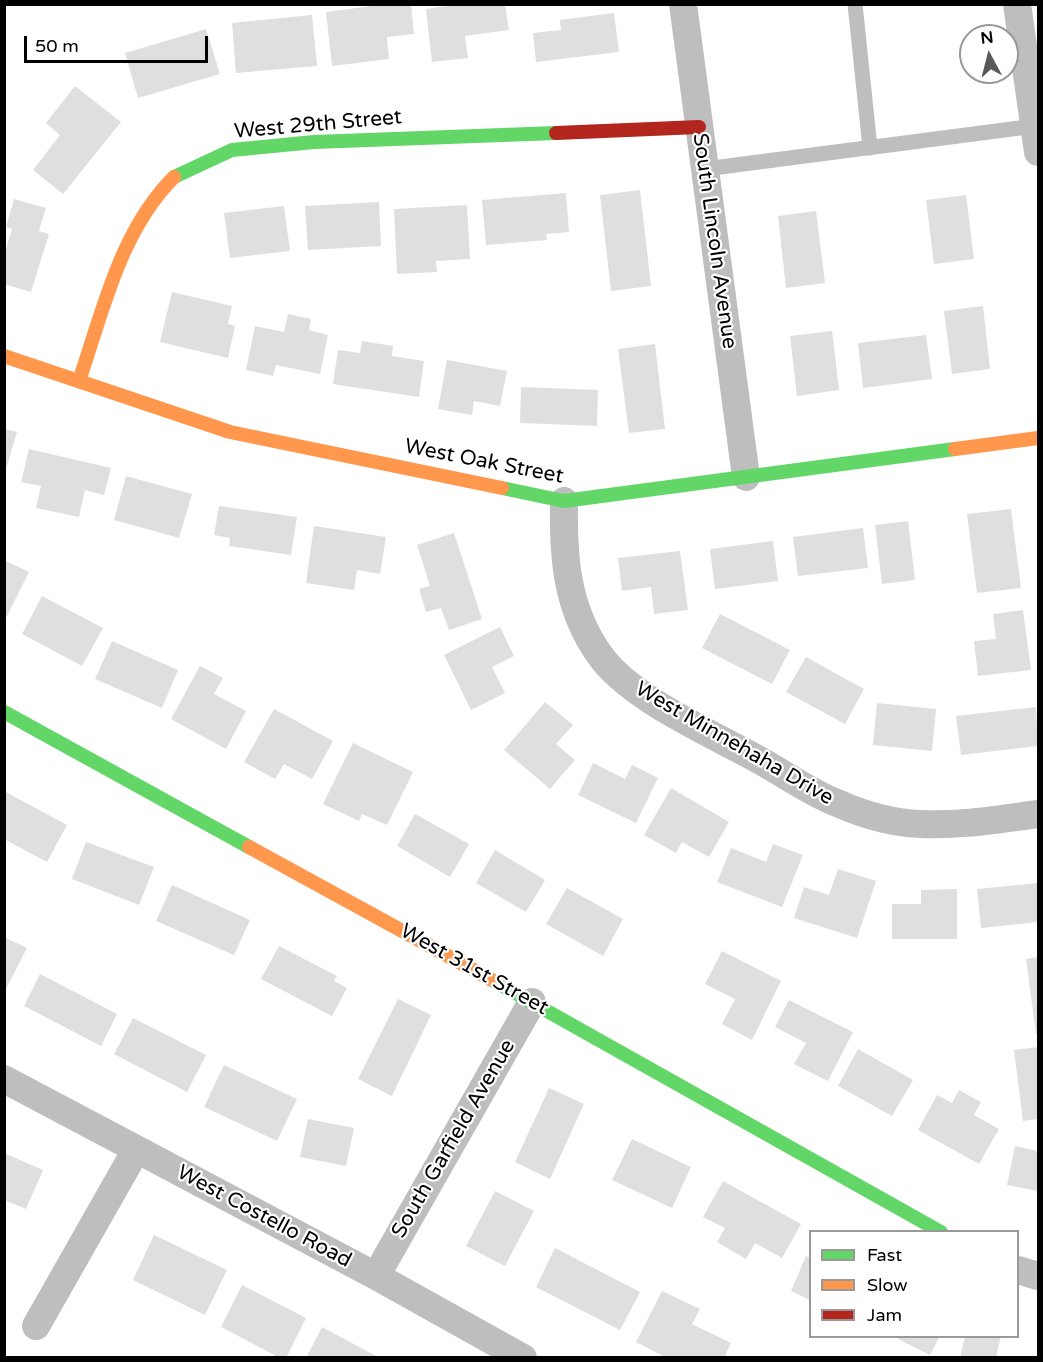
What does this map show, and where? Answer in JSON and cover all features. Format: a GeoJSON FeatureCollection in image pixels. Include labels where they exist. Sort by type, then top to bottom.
{"type":"FeatureCollection","features":[{"type":"Feature","properties":{"kind":"street","name":"South Lincoln Avenue"},"geometry":{"type":"LineString","coordinates":[[683,4],[746,477]]}},
{"type":"Feature","properties":{"kind":"street"},"geometry":{"type":"LineString","coordinates":[[1017,4],[1037,139]]}},
{"type":"Feature","properties":{"kind":"street","name":"West 29th Street"},"geometry":{"type":"LineString","coordinates":[[79,381],[122,256],[137,223],[173,178],[232,150],[314,142],[699,127]]}},
{"type":"Feature","properties":{"kind":"street","name":"West Oak Street"},"geometry":{"type":"LineString","coordinates":[[4,356],[230,432],[564,501],[1038,438]]}},
{"type":"Feature","properties":{"kind":"street","name":"West Minnehaha Drive"},"geometry":{"type":"LineString","coordinates":[[564,501],[564,541],[568,586],[580,620],[599,655],[638,692],[835,803],[876,816],[920,824],[984,821],[1038,814]]}},
{"type":"Feature","properties":{"kind":"street","name":"West 31st Street"},"geometry":{"type":"LineString","coordinates":[[4,712],[532,1002],[937,1230]]}},
{"type":"Feature","properties":{"kind":"street","name":"South Garfield Avenue"},"geometry":{"type":"LineString","coordinates":[[376,1276],[532,1002]]}},
{"type":"Feature","properties":{"kind":"street","name":"West Costello Road"},"geometry":{"type":"LineString","coordinates":[[4,1079],[376,1276],[523,1358]]}},
{"type":"Feature","properties":{"kind":"street"},"geometry":{"type":"LineString","coordinates":[[36,1326],[136,1150]]}},
{"type":"Feature","properties":{"kind":"street"},"geometry":{"type":"LineString","coordinates":[[1019,1271],[1038,1276]]}},
{"type":"Feature","properties":{"kind":"lane"},"geometry":{"type":"LineString","coordinates":[[855,4],[870,148]]}},
{"type":"Feature","properties":{"kind":"lane"},"geometry":{"type":"LineString","coordinates":[[705,169],[870,148],[1037,139]]}},
{"type":"Feature","properties":{"kind":"building"},"geometry":{"type":"Polygon","coordinates":[[[386,4],[411,4],[414,34],[387,37],[389,59],[332,66],[326,12],[386,4]]]}},
{"type":"Feature","properties":{"kind":"building"},"geometry":{"type":"Polygon","coordinates":[[[460,4],[505,4],[509,30],[465,36],[468,58],[432,62],[426,9],[460,4]]]}},
{"type":"Feature","properties":{"kind":"building"},"geometry":{"type":"Polygon","coordinates":[[[614,13],[619,52],[536,62],[533,33],[561,30],[560,20],[614,13]]]}},
{"type":"Feature","properties":{"kind":"building"},"geometry":{"type":"Polygon","coordinates":[[[312,15],[317,66],[236,73],[232,23],[312,15]]]}},
{"type":"Feature","properties":{"kind":"building"},"geometry":{"type":"Polygon","coordinates":[[[206,29],[220,74],[138,98],[125,53],[206,29]]]}},
{"type":"Feature","properties":{"kind":"building"},"geometry":{"type":"Polygon","coordinates":[[[75,86],[121,122],[63,194],[33,170],[60,135],[46,123],[75,86]]]}},
{"type":"Feature","properties":{"kind":"building"},"geometry":{"type":"Polygon","coordinates":[[[640,190],[651,286],[611,291],[600,195],[640,190]]]}},
{"type":"Feature","properties":{"kind":"building"},"geometry":{"type":"Polygon","coordinates":[[[566,193],[569,232],[546,234],[547,240],[486,245],[482,200],[566,193]]]}},
{"type":"Feature","properties":{"kind":"building"},"geometry":{"type":"Polygon","coordinates":[[[966,195],[974,259],[934,264],[926,200],[966,195]]]}},
{"type":"Feature","properties":{"kind":"building"},"geometry":{"type":"Polygon","coordinates":[[[14,199],[46,208],[39,231],[49,234],[31,292],[4,284],[4,255],[12,229],[6,227],[14,199]]]}},
{"type":"Feature","properties":{"kind":"building"},"geometry":{"type":"Polygon","coordinates":[[[379,202],[381,246],[308,250],[305,206],[379,202]]]}},
{"type":"Feature","properties":{"kind":"building"},"geometry":{"type":"Polygon","coordinates":[[[467,205],[470,259],[436,261],[437,272],[397,274],[394,209],[467,205]]]}},
{"type":"Feature","properties":{"kind":"building"},"geometry":{"type":"Polygon","coordinates":[[[284,206],[290,251],[230,258],[224,213],[284,206]]]}},
{"type":"Feature","properties":{"kind":"building"},"geometry":{"type":"Polygon","coordinates":[[[816,211],[825,283],[786,288],[778,216],[816,211]]]}},
{"type":"Feature","properties":{"kind":"building"},"geometry":{"type":"Polygon","coordinates":[[[172,292],[232,306],[228,324],[235,326],[228,358],[160,342],[172,292]]]}},
{"type":"Feature","properties":{"kind":"building"},"geometry":{"type":"Polygon","coordinates":[[[983,306],[990,369],[952,374],[944,311],[983,306]]]}},
{"type":"Feature","properties":{"kind":"building"},"geometry":{"type":"Polygon","coordinates":[[[288,314],[311,319],[309,330],[328,335],[320,374],[276,365],[273,376],[246,370],[255,326],[284,332],[288,314]]]}},
{"type":"Feature","properties":{"kind":"building"},"geometry":{"type":"Polygon","coordinates":[[[832,331],[839,390],[797,396],[790,336],[832,331]]]}},
{"type":"Feature","properties":{"kind":"building"},"geometry":{"type":"Polygon","coordinates":[[[926,335],[932,379],[863,388],[858,343],[926,335]]]}},
{"type":"Feature","properties":{"kind":"building"},"geometry":{"type":"Polygon","coordinates":[[[362,341],[393,346],[392,356],[424,361],[419,397],[333,384],[338,350],[360,353],[362,341]]]}},
{"type":"Feature","properties":{"kind":"building"},"geometry":{"type":"Polygon","coordinates":[[[655,344],[665,429],[629,433],[618,349],[655,344]]]}},
{"type":"Feature","properties":{"kind":"building"},"geometry":{"type":"Polygon","coordinates":[[[447,360],[507,371],[500,406],[474,401],[472,415],[438,409],[447,360]]]}},
{"type":"Feature","properties":{"kind":"building"},"geometry":{"type":"Polygon","coordinates":[[[521,387],[598,390],[597,426],[520,423],[521,387]]]}},
{"type":"Feature","properties":{"kind":"building"},"geometry":{"type":"Polygon","coordinates":[[[4,429],[17,432],[7,466],[4,465],[4,429]]]}},
{"type":"Feature","properties":{"kind":"building"},"geometry":{"type":"Polygon","coordinates":[[[29,449],[111,468],[104,495],[85,490],[79,517],[36,508],[41,486],[21,482],[29,449]]]}},
{"type":"Feature","properties":{"kind":"building"},"geometry":{"type":"Polygon","coordinates":[[[126,476],[192,494],[179,538],[114,520],[126,476]]]}},
{"type":"Feature","properties":{"kind":"building"},"geometry":{"type":"Polygon","coordinates":[[[219,506],[297,517],[291,555],[229,546],[230,538],[214,535],[219,506]]]}},
{"type":"Feature","properties":{"kind":"building"},"geometry":{"type":"Polygon","coordinates":[[[1011,509],[1021,588],[977,593],[967,514],[1011,509]]]}},
{"type":"Feature","properties":{"kind":"building"},"geometry":{"type":"Polygon","coordinates":[[[908,521],[915,580],[882,584],[875,525],[908,521]]]}},
{"type":"Feature","properties":{"kind":"building"},"geometry":{"type":"Polygon","coordinates":[[[314,526],[386,537],[380,574],[357,570],[354,590],[306,583],[314,526]]]}},
{"type":"Feature","properties":{"kind":"building"},"geometry":{"type":"Polygon","coordinates":[[[863,528],[868,568],[798,576],[793,537],[863,528]]]}},
{"type":"Feature","properties":{"kind":"building"},"geometry":{"type":"Polygon","coordinates":[[[454,533],[482,619],[449,630],[441,608],[426,612],[419,589],[430,586],[417,545],[454,533]]]}},
{"type":"Feature","properties":{"kind":"building"},"geometry":{"type":"Polygon","coordinates":[[[773,541],[778,581],[715,589],[710,549],[773,541]]]}},
{"type":"Feature","properties":{"kind":"building"},"geometry":{"type":"Polygon","coordinates":[[[680,551],[688,610],[654,614],[651,587],[622,591],[618,558],[680,551]]]}},
{"type":"Feature","properties":{"kind":"building"},"geometry":{"type":"Polygon","coordinates":[[[4,560],[29,572],[4,622],[4,560]]]}},
{"type":"Feature","properties":{"kind":"building"},"geometry":{"type":"Polygon","coordinates":[[[42,596],[103,628],[82,666],[22,634],[42,596]]]}},
{"type":"Feature","properties":{"kind":"building"},"geometry":{"type":"Polygon","coordinates":[[[1023,610],[1031,670],[978,676],[974,641],[996,639],[993,614],[1023,610]]]}},
{"type":"Feature","properties":{"kind":"building"},"geometry":{"type":"Polygon","coordinates":[[[720,614],[790,650],[772,684],[702,648],[720,614]]]}},
{"type":"Feature","properties":{"kind":"building"},"geometry":{"type":"Polygon","coordinates":[[[500,627],[514,656],[492,667],[505,693],[471,710],[444,655],[500,627]]]}},
{"type":"Feature","properties":{"kind":"building"},"geometry":{"type":"Polygon","coordinates":[[[112,641],[178,670],[162,708],[95,679],[112,641]]]}},
{"type":"Feature","properties":{"kind":"building"},"geometry":{"type":"Polygon","coordinates":[[[806,657],[864,689],[845,724],[786,692],[806,657]]]}},
{"type":"Feature","properties":{"kind":"building"},"geometry":{"type":"Polygon","coordinates":[[[200,666],[223,678],[214,694],[246,711],[226,749],[171,719],[200,666]]]}},
{"type":"Feature","properties":{"kind":"building"},"geometry":{"type":"Polygon","coordinates":[[[545,702],[573,725],[556,744],[575,760],[550,789],[504,750],[545,702]]]}},
{"type":"Feature","properties":{"kind":"building"},"geometry":{"type":"Polygon","coordinates":[[[877,703],[936,709],[932,751],[873,745],[877,703]]]}},
{"type":"Feature","properties":{"kind":"building"},"geometry":{"type":"Polygon","coordinates":[[[1036,707],[1038,746],[961,755],[956,716],[1036,707]]]}},
{"type":"Feature","properties":{"kind":"building"},"geometry":{"type":"Polygon","coordinates":[[[274,709],[333,741],[312,779],[284,764],[275,779],[244,762],[274,709]]]}},
{"type":"Feature","properties":{"kind":"building"},"geometry":{"type":"Polygon","coordinates":[[[353,743],[413,772],[387,825],[362,814],[359,821],[323,804],[353,743]]]}},
{"type":"Feature","properties":{"kind":"building"},"geometry":{"type":"Polygon","coordinates":[[[593,763],[625,779],[632,765],[658,778],[636,823],[578,795],[593,763]]]}},
{"type":"Feature","properties":{"kind":"building"},"geometry":{"type":"Polygon","coordinates":[[[671,788],[729,822],[709,857],[682,842],[676,853],[644,835],[671,788]]]}},
{"type":"Feature","properties":{"kind":"building"},"geometry":{"type":"Polygon","coordinates":[[[4,791],[67,825],[47,862],[4,839],[4,791]]]}},
{"type":"Feature","properties":{"kind":"building"},"geometry":{"type":"Polygon","coordinates":[[[415,814],[469,844],[450,877],[397,846],[415,814]]]}},
{"type":"Feature","properties":{"kind":"building"},"geometry":{"type":"Polygon","coordinates":[[[86,842],[154,867],[139,905],[72,879],[86,842]]]}},
{"type":"Feature","properties":{"kind":"building"},"geometry":{"type":"Polygon","coordinates":[[[773,844],[803,855],[782,907],[717,882],[731,848],[766,862],[773,844]]]}},
{"type":"Feature","properties":{"kind":"building"},"geometry":{"type":"Polygon","coordinates":[[[495,850],[545,880],[526,912],[476,883],[495,850]]]}},
{"type":"Feature","properties":{"kind":"building"},"geometry":{"type":"Polygon","coordinates":[[[838,869],[876,881],[857,938],[794,918],[804,887],[829,895],[838,869]]]}},
{"type":"Feature","properties":{"kind":"building"},"geometry":{"type":"Polygon","coordinates":[[[1038,883],[1038,922],[981,928],[977,889],[1038,883]]]}},
{"type":"Feature","properties":{"kind":"building"},"geometry":{"type":"Polygon","coordinates":[[[172,885],[250,920],[234,955],[156,921],[172,885]]]}},
{"type":"Feature","properties":{"kind":"building"},"geometry":{"type":"Polygon","coordinates":[[[567,888],[623,919],[603,956],[546,924],[567,888]]]}},
{"type":"Feature","properties":{"kind":"building"},"geometry":{"type":"Polygon","coordinates":[[[957,889],[957,939],[892,939],[892,904],[921,904],[921,890],[957,889]]]}},
{"type":"Feature","properties":{"kind":"building"},"geometry":{"type":"Polygon","coordinates":[[[4,937],[27,948],[4,993],[4,937]]]}},
{"type":"Feature","properties":{"kind":"building"},"geometry":{"type":"Polygon","coordinates":[[[279,946],[337,976],[334,981],[347,988],[332,1016],[261,979],[279,946]]]}},
{"type":"Feature","properties":{"kind":"building"},"geometry":{"type":"Polygon","coordinates":[[[722,951],[781,981],[752,1040],[722,1024],[735,999],[705,984],[722,951]]]}},
{"type":"Feature","properties":{"kind":"building"},"geometry":{"type":"Polygon","coordinates":[[[1038,957],[1038,1034],[1036,1034],[1026,959],[1038,957]]]}},
{"type":"Feature","properties":{"kind":"building"},"geometry":{"type":"Polygon","coordinates":[[[40,974],[117,1014],[101,1046],[24,1006],[40,974]]]}},
{"type":"Feature","properties":{"kind":"building"},"geometry":{"type":"Polygon","coordinates":[[[398,999],[431,1015],[392,1096],[358,1079],[398,999]]]}},
{"type":"Feature","properties":{"kind":"building"},"geometry":{"type":"Polygon","coordinates":[[[789,1000],[853,1032],[828,1081],[794,1064],[806,1043],[775,1027],[789,1000]]]}},
{"type":"Feature","properties":{"kind":"building"},"geometry":{"type":"Polygon","coordinates":[[[133,1018],[206,1055],[187,1092],[114,1054],[133,1018]]]}},
{"type":"Feature","properties":{"kind":"building"},"geometry":{"type":"Polygon","coordinates":[[[1038,1047],[1038,1119],[1023,1121],[1014,1050],[1038,1047]]]}},
{"type":"Feature","properties":{"kind":"building"},"geometry":{"type":"Polygon","coordinates":[[[858,1049],[913,1080],[892,1116],[838,1086],[858,1049]]]}},
{"type":"Feature","properties":{"kind":"building"},"geometry":{"type":"Polygon","coordinates":[[[224,1065],[297,1099],[277,1141],[204,1107],[224,1065]]]}},
{"type":"Feature","properties":{"kind":"building"},"geometry":{"type":"Polygon","coordinates":[[[549,1088],[584,1104],[550,1179],[515,1162],[549,1088]]]}},
{"type":"Feature","properties":{"kind":"building"},"geometry":{"type":"Polygon","coordinates":[[[959,1090],[981,1102],[974,1115],[999,1129],[979,1164],[918,1130],[937,1095],[952,1103],[959,1090]]]}},
{"type":"Feature","properties":{"kind":"building"},"geometry":{"type":"Polygon","coordinates":[[[308,1119],[354,1128],[346,1166],[300,1157],[308,1119]]]}},
{"type":"Feature","properties":{"kind":"building"},"geometry":{"type":"Polygon","coordinates":[[[632,1139],[691,1167],[672,1208],[612,1180],[632,1139]]]}},
{"type":"Feature","properties":{"kind":"building"},"geometry":{"type":"Polygon","coordinates":[[[1015,1146],[1038,1151],[1038,1191],[1007,1185],[1015,1146]]]}},
{"type":"Feature","properties":{"kind":"building"},"geometry":{"type":"Polygon","coordinates":[[[4,1153],[43,1170],[26,1209],[4,1200],[4,1153]]]}},
{"type":"Feature","properties":{"kind":"building"},"geometry":{"type":"Polygon","coordinates":[[[723,1181],[801,1224],[782,1258],[755,1243],[746,1259],[717,1242],[725,1228],[703,1217],[723,1181]]]}},
{"type":"Feature","properties":{"kind":"building"},"geometry":{"type":"Polygon","coordinates":[[[495,1191],[534,1211],[505,1266],[466,1246],[495,1191]]]}},
{"type":"Feature","properties":{"kind":"building"},"geometry":{"type":"Polygon","coordinates":[[[154,1235],[227,1270],[205,1315],[133,1280],[154,1235]]]}},
{"type":"Feature","properties":{"kind":"building"},"geometry":{"type":"Polygon","coordinates":[[[555,1248],[640,1292],[620,1330],[536,1287],[555,1248]]]}},
{"type":"Feature","properties":{"kind":"building"},"geometry":{"type":"Polygon","coordinates":[[[806,1256],[809,1258],[809,1300],[791,1291],[806,1256]]]}},
{"type":"Feature","properties":{"kind":"building"},"geometry":{"type":"Polygon","coordinates":[[[242,1285],[306,1318],[286,1358],[280,1358],[221,1327],[242,1285]]]}},
{"type":"Feature","properties":{"kind":"building"},"geometry":{"type":"Polygon","coordinates":[[[662,1291],[700,1309],[692,1324],[731,1343],[724,1358],[667,1358],[636,1342],[662,1291]]]}},
{"type":"Feature","properties":{"kind":"building"},"geometry":{"type":"Polygon","coordinates":[[[322,1327],[380,1358],[306,1358],[322,1327]]]}},
{"type":"Feature","properties":{"kind":"building"},"geometry":{"type":"Polygon","coordinates":[[[899,1338],[939,1338],[930,1355],[899,1338]]]}},
{"type":"Feature","properties":{"kind":"building"},"geometry":{"type":"Polygon","coordinates":[[[965,1338],[1001,1338],[996,1358],[960,1358],[965,1338]]]}},
{"type":"Feature","properties":{"kind":"traffic: fast"},"geometry":{"type":"LineString","coordinates":[[174,177],[232,150],[314,142],[556,133]]}},
{"type":"Feature","properties":{"kind":"traffic: fast"},"geometry":{"type":"LineString","coordinates":[[502,488],[564,501],[955,449]]}},
{"type":"Feature","properties":{"kind":"traffic: fast"},"geometry":{"type":"LineString","coordinates":[[4,712],[249,847]]}},
{"type":"Feature","properties":{"kind":"traffic: fast"},"geometry":{"type":"LineString","coordinates":[[490,979],[937,1230]]}},
{"type":"Feature","properties":{"kind":"traffic: slow"},"geometry":{"type":"LineString","coordinates":[[79,381],[105,300],[127,247],[155,198],[174,177]]}},
{"type":"Feature","properties":{"kind":"traffic: slow"},"geometry":{"type":"LineString","coordinates":[[4,356],[230,432],[502,488]]}},
{"type":"Feature","properties":{"kind":"traffic: slow"},"geometry":{"type":"LineString","coordinates":[[955,449],[1038,438]]}},
{"type":"Feature","properties":{"kind":"traffic: slow"},"geometry":{"type":"LineString","coordinates":[[249,847],[490,979]]}},
{"type":"Feature","properties":{"kind":"traffic: jam"},"geometry":{"type":"LineString","coordinates":[[556,133],[699,127]]}}]}
